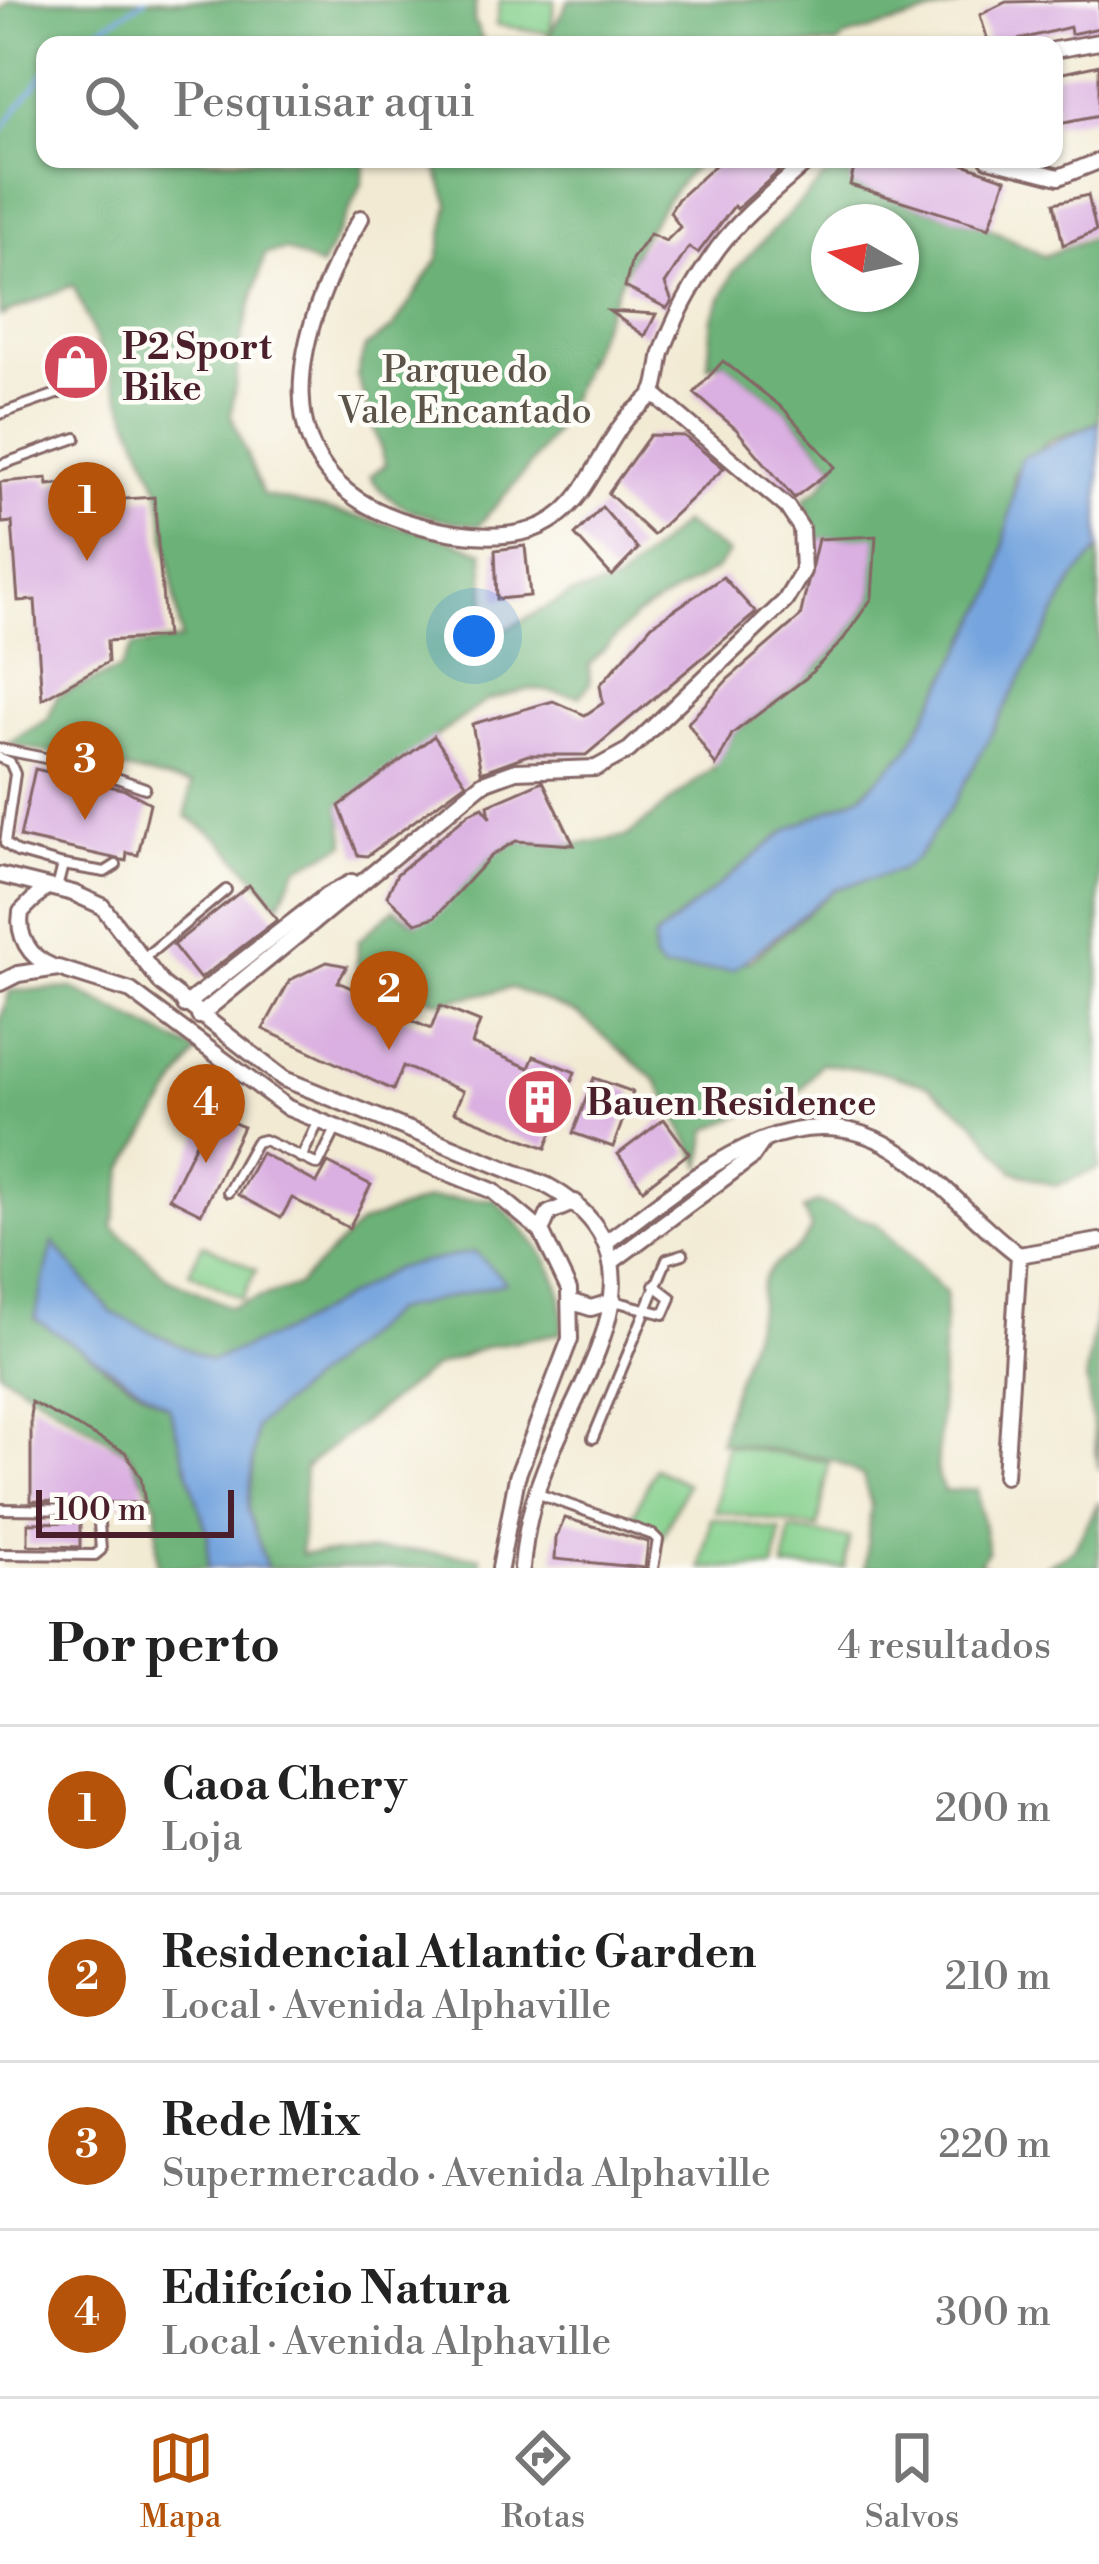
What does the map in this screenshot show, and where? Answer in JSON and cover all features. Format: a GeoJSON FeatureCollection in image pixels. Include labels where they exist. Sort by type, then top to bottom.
{"type":"FeatureCollection","features":[{"type":"Feature","properties":{"kind":"street"},"geometry":{"type":"LineString","coordinates":[[1063,48],[1099,42]]}},
{"type":"Feature","properties":{"kind":"street"},"geometry":{"type":"LineString","coordinates":[[1024,168],[1059,177],[1099,160]]}},
{"type":"Feature","properties":{"kind":"street"},"geometry":{"type":"LineString","coordinates":[[362,218],[315,310],[301,368],[301,399],[314,452],[327,475],[359,501],[394,518],[470,533],[508,535],[545,525],[577,500],[625,421],[654,394],[669,335],[719,247],[801,168]]}},
{"type":"Feature","properties":{"kind":"street"},"geometry":{"type":"LineString","coordinates":[[185,1005],[297,928],[483,783],[516,771],[576,772],[613,760],[771,615],[795,586],[805,555],[794,516],[654,394]]}},
{"type":"Feature","properties":{"kind":"street"},"geometry":{"type":"LineString","coordinates":[[0,875],[101,906],[185,1005],[260,1063],[315,1095],[524,1175],[575,1202],[607,1242],[613,1261],[614,1301],[536,1493],[524,1568]]}},
{"type":"Feature","properties":{"kind":"street"},"geometry":{"type":"LineString","coordinates":[[51,888],[26,903],[20,933],[43,963],[146,1000],[259,1091],[335,1131],[493,1191],[541,1231],[560,1262],[572,1302],[567,1353],[517,1478],[500,1568]]}},
{"type":"Feature","properties":{"kind":"street"},"geometry":{"type":"LineString","coordinates":[[199,1016],[297,928]]}},
{"type":"Feature","properties":{"kind":"street"},"geometry":{"type":"LineString","coordinates":[[0,983],[18,974],[58,968]]}},
{"type":"Feature","properties":{"kind":"street"},"geometry":{"type":"LineString","coordinates":[[613,1261],[764,1139],[814,1129],[876,1140],[911,1162],[1019,1255]]}},
{"type":"Feature","properties":{"kind":"street"},"geometry":{"type":"LineString","coordinates":[[607,1242],[712,1177]]}},
{"type":"Feature","properties":{"kind":"street"},"geometry":{"type":"LineString","coordinates":[[541,1231],[549,1213],[575,1202]]}},
{"type":"Feature","properties":{"kind":"street"},"geometry":{"type":"LineString","coordinates":[[1019,1255],[1099,1241]]}},
{"type":"Feature","properties":{"kind":"street"},"geometry":{"type":"LineString","coordinates":[[1005,1476],[1019,1255]]}},
{"type":"Feature","properties":{"kind":"street"},"geometry":{"type":"LineString","coordinates":[[572,1302],[590,1308],[614,1301]]}},
{"type":"Feature","properties":{"kind":"lane"},"geometry":{"type":"LineString","coordinates":[[0,414],[68,390]]}},
{"type":"Feature","properties":{"kind":"lane"},"geometry":{"type":"LineString","coordinates":[[0,465],[76,438]]}},
{"type":"Feature","properties":{"kind":"lane"},"geometry":{"type":"LineString","coordinates":[[0,749],[145,788]]}},
{"type":"Feature","properties":{"kind":"lane"},"geometry":{"type":"LineString","coordinates":[[0,758],[10,762],[15,774],[5,843],[17,852],[63,865],[105,872],[116,865]]}},
{"type":"Feature","properties":{"kind":"lane"},"geometry":{"type":"LineString","coordinates":[[51,888],[63,865]]}},
{"type":"Feature","properties":{"kind":"lane"},"geometry":{"type":"LineString","coordinates":[[143,959],[226,890]]}},
{"type":"Feature","properties":{"kind":"lane"},"geometry":{"type":"LineString","coordinates":[[301,1158],[318,1123]]}},
{"type":"Feature","properties":{"kind":"lane"},"geometry":{"type":"LineString","coordinates":[[228,1192],[256,1142],[264,1140],[318,1166],[335,1131]]}},
{"type":"Feature","properties":{"kind":"lane"},"geometry":{"type":"LineString","coordinates":[[592,1438],[667,1258],[683,1254]]}},
{"type":"Feature","properties":{"kind":"lane"},"geometry":{"type":"LineString","coordinates":[[614,1301],[664,1314],[671,1304],[669,1294],[654,1286]]}},
{"type":"Feature","properties":{"kind":"lane"},"geometry":{"type":"LineString","coordinates":[[536,1493],[653,1535],[658,1540],[653,1568]]}},
{"type":"Feature","properties":{"kind":"lane"},"geometry":{"type":"LineString","coordinates":[[0,1508],[98,1510],[103,1519],[101,1550],[95,1555],[0,1554]]}},
{"type":"Feature","properties":{"kind":"green space","name":"Parque do Vale Encantado"},"geometry":{"type":"Polygon","coordinates":[[[10,0],[476,0],[474,21],[481,36],[36,36],[36,168],[365,168],[362,184],[321,267],[286,250],[265,254],[242,336],[231,415],[263,495],[431,534],[483,552],[487,630],[508,628],[572,594],[617,583],[683,523],[728,553],[716,569],[636,616],[589,665],[590,683],[580,696],[531,689],[486,701],[340,805],[346,844],[297,868],[279,904],[220,839],[186,816],[191,785],[8,743],[48,719],[57,696],[120,669],[133,646],[181,640],[159,489],[73,285],[0,316],[0,11],[10,0]]]}},
{"type":"Feature","properties":{"kind":"green space"},"geometry":{"type":"Polygon","coordinates":[[[500,0],[555,0],[550,33],[496,25],[500,0]]]}},
{"type":"Feature","properties":{"kind":"green space"},"geometry":{"type":"Polygon","coordinates":[[[569,0],[977,0],[850,36],[549,36],[569,0]]]}},
{"type":"Feature","properties":{"kind":"green space","name":"Parque do Vale Encantado"},"geometry":{"type":"Polygon","coordinates":[[[436,168],[694,168],[656,215],[638,247],[554,432],[478,526],[417,513],[380,489],[370,476],[386,465],[357,376],[365,347],[393,328],[438,259],[449,204],[436,168]]]}},
{"type":"Feature","properties":{"kind":"green space"},"geometry":{"type":"Polygon","coordinates":[[[833,168],[850,168],[851,185],[912,204],[811,204],[811,312],[919,312],[919,206],[989,228],[1044,256],[1099,235],[1099,422],[1048,441],[1014,473],[1012,524],[996,588],[907,751],[861,795],[787,830],[654,938],[654,960],[663,970],[751,961],[835,889],[900,870],[1074,579],[1099,549],[1099,1168],[1056,1186],[1013,1171],[974,1121],[929,1086],[887,1073],[821,1063],[802,1089],[708,1130],[702,1166],[657,1081],[578,1014],[512,988],[440,1002],[357,968],[358,941],[394,909],[416,923],[491,856],[516,841],[574,845],[627,836],[715,766],[732,734],[806,678],[842,641],[872,598],[875,537],[818,539],[804,499],[820,488],[835,466],[784,409],[723,361],[708,366],[712,318],[734,271],[833,168]]]}},
{"type":"Feature","properties":{"kind":"green space"},"geometry":{"type":"Polygon","coordinates":[[[72,988],[197,1052],[124,1169],[113,1227],[168,1278],[230,1307],[297,1286],[361,1223],[429,1199],[494,1199],[546,1259],[560,1292],[561,1333],[489,1346],[434,1367],[305,1467],[301,1554],[405,1550],[480,1557],[481,1568],[267,1568],[248,1510],[256,1426],[392,1311],[505,1283],[286,1331],[211,1361],[111,1312],[54,1244],[104,1368],[169,1407],[208,1536],[208,1568],[157,1568],[157,1504],[128,1452],[0,1372],[0,1021],[10,991],[72,988]]]}},
{"type":"Feature","properties":{"kind":"green space"},"geometry":{"type":"Polygon","coordinates":[[[817,1202],[877,1224],[946,1293],[937,1476],[944,1491],[977,1489],[988,1551],[979,1564],[989,1568],[865,1568],[871,1505],[863,1476],[833,1460],[720,1442],[764,1279],[806,1238],[811,1228],[803,1210],[817,1202]]]}},
{"type":"Feature","properties":{"kind":"green space"},"geometry":{"type":"Polygon","coordinates":[[[203,1244],[256,1270],[242,1299],[189,1272],[203,1244]]]}},
{"type":"Feature","properties":{"kind":"green space"},"geometry":{"type":"Polygon","coordinates":[[[1099,1297],[1099,1471],[1086,1375],[1099,1297]]]}},
{"type":"Feature","properties":{"kind":"green space"},"geometry":{"type":"Polygon","coordinates":[[[726,1445],[829,1462],[818,1528],[715,1511],[726,1445]]]}},
{"type":"Feature","properties":{"kind":"green space"},"geometry":{"type":"Polygon","coordinates":[[[655,1468],[687,1484],[662,1537],[630,1522],[655,1468]]]}},
{"type":"Feature","properties":{"kind":"green space"},"geometry":{"type":"Polygon","coordinates":[[[1099,1502],[1099,1568],[1043,1568],[1074,1549],[1099,1502]]]}},
{"type":"Feature","properties":{"kind":"green space"},"geometry":{"type":"Polygon","coordinates":[[[711,1518],[781,1531],[774,1568],[701,1568],[711,1518]]]}},
{"type":"Feature","properties":{"kind":"green space"},"geometry":{"type":"Polygon","coordinates":[[[790,1529],[849,1538],[845,1568],[784,1568],[790,1529]]]}},
{"type":"Feature","properties":{"kind":"water"},"geometry":{"type":"Polygon","coordinates":[[[1099,422],[1099,549],[1074,579],[958,796],[918,857],[900,870],[835,889],[733,970],[663,970],[654,961],[654,938],[787,830],[861,795],[907,751],[996,588],[1020,459],[1099,422]]]}},
{"type":"Feature","properties":{"kind":"water"},"geometry":{"type":"Polygon","coordinates":[[[53,1243],[111,1312],[211,1361],[286,1331],[396,1268],[475,1252],[506,1283],[392,1311],[256,1426],[248,1510],[267,1568],[208,1568],[208,1536],[169,1407],[35,1319],[53,1243]]]}},
{"type":"Feature","properties":{"kind":"building"},"geometry":{"type":"Polygon","coordinates":[[[1099,0],[1099,28],[1071,34],[1070,27],[1033,36],[987,36],[980,15],[1006,2],[1099,0]]]}},
{"type":"Feature","properties":{"kind":"building"},"geometry":{"type":"Polygon","coordinates":[[[1099,65],[1099,116],[1063,123],[1063,73],[1099,65]]]}},
{"type":"Feature","properties":{"kind":"building"},"geometry":{"type":"Polygon","coordinates":[[[712,168],[779,171],[737,209],[734,206],[698,253],[689,247],[665,284],[672,301],[667,308],[625,287],[632,259],[650,234],[666,241],[680,227],[670,212],[712,168]]]}},
{"type":"Feature","properties":{"kind":"building"},"geometry":{"type":"Polygon","coordinates":[[[854,168],[975,168],[1006,179],[989,228],[850,185],[854,168]]]}},
{"type":"Feature","properties":{"kind":"building"},"geometry":{"type":"Polygon","coordinates":[[[1088,195],[1096,231],[1063,245],[1054,203],[1088,195]]]}},
{"type":"Feature","properties":{"kind":"building"},"geometry":{"type":"Polygon","coordinates":[[[609,311],[656,314],[645,336],[609,311]]]}},
{"type":"Feature","properties":{"kind":"building"},"geometry":{"type":"Polygon","coordinates":[[[723,361],[784,409],[835,467],[794,498],[736,429],[694,393],[723,361]]]}},
{"type":"Feature","properties":{"kind":"building"},"geometry":{"type":"Polygon","coordinates":[[[650,435],[684,436],[724,468],[653,535],[608,493],[650,435]]]}},
{"type":"Feature","properties":{"kind":"building"},"geometry":{"type":"Polygon","coordinates":[[[47,478],[48,485],[94,480],[95,501],[154,497],[166,637],[107,641],[108,662],[42,699],[35,600],[18,601],[12,522],[2,523],[0,482],[47,478]]]}},
{"type":"Feature","properties":{"kind":"building"},"geometry":{"type":"Polygon","coordinates":[[[602,507],[638,549],[612,576],[575,535],[602,507]]]}},
{"type":"Feature","properties":{"kind":"building"},"geometry":{"type":"Polygon","coordinates":[[[876,536],[872,598],[842,641],[806,678],[732,734],[716,766],[688,723],[728,679],[800,617],[818,539],[876,536]]]}},
{"type":"Feature","properties":{"kind":"building"},"geometry":{"type":"Polygon","coordinates":[[[525,546],[530,596],[497,599],[495,550],[525,546]]]}},
{"type":"Feature","properties":{"kind":"building"},"geometry":{"type":"Polygon","coordinates":[[[723,577],[756,613],[586,755],[528,755],[481,772],[472,724],[553,701],[585,715],[603,703],[600,685],[652,625],[723,577]]]}},
{"type":"Feature","properties":{"kind":"building"},"geometry":{"type":"Polygon","coordinates":[[[434,736],[466,783],[367,856],[358,855],[339,806],[434,736]]]}},
{"type":"Feature","properties":{"kind":"building"},"geometry":{"type":"Polygon","coordinates":[[[35,769],[126,790],[150,803],[138,855],[127,853],[126,861],[20,837],[35,769]]]}},
{"type":"Feature","properties":{"kind":"building"},"geometry":{"type":"Polygon","coordinates":[[[543,781],[574,845],[516,841],[491,856],[435,917],[416,923],[387,896],[397,874],[469,813],[483,807],[490,818],[488,805],[543,781]]]}},
{"type":"Feature","properties":{"kind":"building"},"geometry":{"type":"Polygon","coordinates":[[[249,885],[277,920],[200,979],[173,945],[249,885]]]}},
{"type":"Feature","properties":{"kind":"building"},"geometry":{"type":"Polygon","coordinates":[[[327,962],[347,966],[338,982],[380,1001],[377,1007],[431,1029],[440,1006],[480,1022],[472,1044],[529,1068],[534,1056],[575,1072],[546,1148],[454,1112],[463,1091],[403,1066],[393,1090],[263,1029],[290,980],[327,962]]]}},
{"type":"Feature","properties":{"kind":"building"},"geometry":{"type":"Polygon","coordinates":[[[594,1078],[633,1092],[613,1147],[573,1133],[594,1078]]]}},
{"type":"Feature","properties":{"kind":"building"},"geometry":{"type":"Polygon","coordinates":[[[211,1112],[243,1127],[201,1214],[169,1198],[211,1112]]]}},
{"type":"Feature","properties":{"kind":"building"},"geometry":{"type":"Polygon","coordinates":[[[664,1119],[689,1153],[643,1189],[618,1154],[664,1119]]]}},
{"type":"Feature","properties":{"kind":"building"},"geometry":{"type":"Polygon","coordinates":[[[261,1153],[317,1183],[328,1163],[371,1185],[349,1228],[292,1198],[281,1218],[238,1195],[261,1153]]]}},
{"type":"Feature","properties":{"kind":"building"},"geometry":{"type":"Polygon","coordinates":[[[31,1402],[125,1452],[141,1478],[145,1503],[31,1501],[31,1402]]]}},
{"type":"Feature","properties":{"kind":"building"},"geometry":{"type":"Polygon","coordinates":[[[565,1518],[648,1542],[645,1568],[555,1559],[556,1538],[565,1518]]]}},
{"type":"Feature","properties":{"kind":"building"},"geometry":{"type":"Polygon","coordinates":[[[80,1522],[80,1547],[28,1545],[28,1523],[80,1522]]]}},
{"type":"Feature","properties":{"kind":"waterway"},"geometry":{"type":"LineString","coordinates":[[87,36],[145,0]]}},
{"type":"Feature","properties":{"kind":"waterway"},"geometry":{"type":"LineString","coordinates":[[0,132],[36,84]]}},
{"type":"Feature","properties":{"kind":"place","name":"P2 Sport Bike"},"geometry":{"type":"Point","coordinates":[76,367]}},
{"type":"Feature","properties":{"kind":"place","name":"Caoa Chery"},"geometry":{"type":"Point","coordinates":[87,561]}},
{"type":"Feature","properties":{"kind":"place","name":"Rede Mix"},"geometry":{"type":"Point","coordinates":[85,820]}},
{"type":"Feature","properties":{"kind":"place","name":"Residencial Atlantic Garden"},"geometry":{"type":"Point","coordinates":[389,1050]}},
{"type":"Feature","properties":{"kind":"place","name":"Bauen Residence"},"geometry":{"type":"Point","coordinates":[540,1102]}},
{"type":"Feature","properties":{"kind":"place","name":"Edifcício Natura"},"geometry":{"type":"Point","coordinates":[206,1163]}}]}
